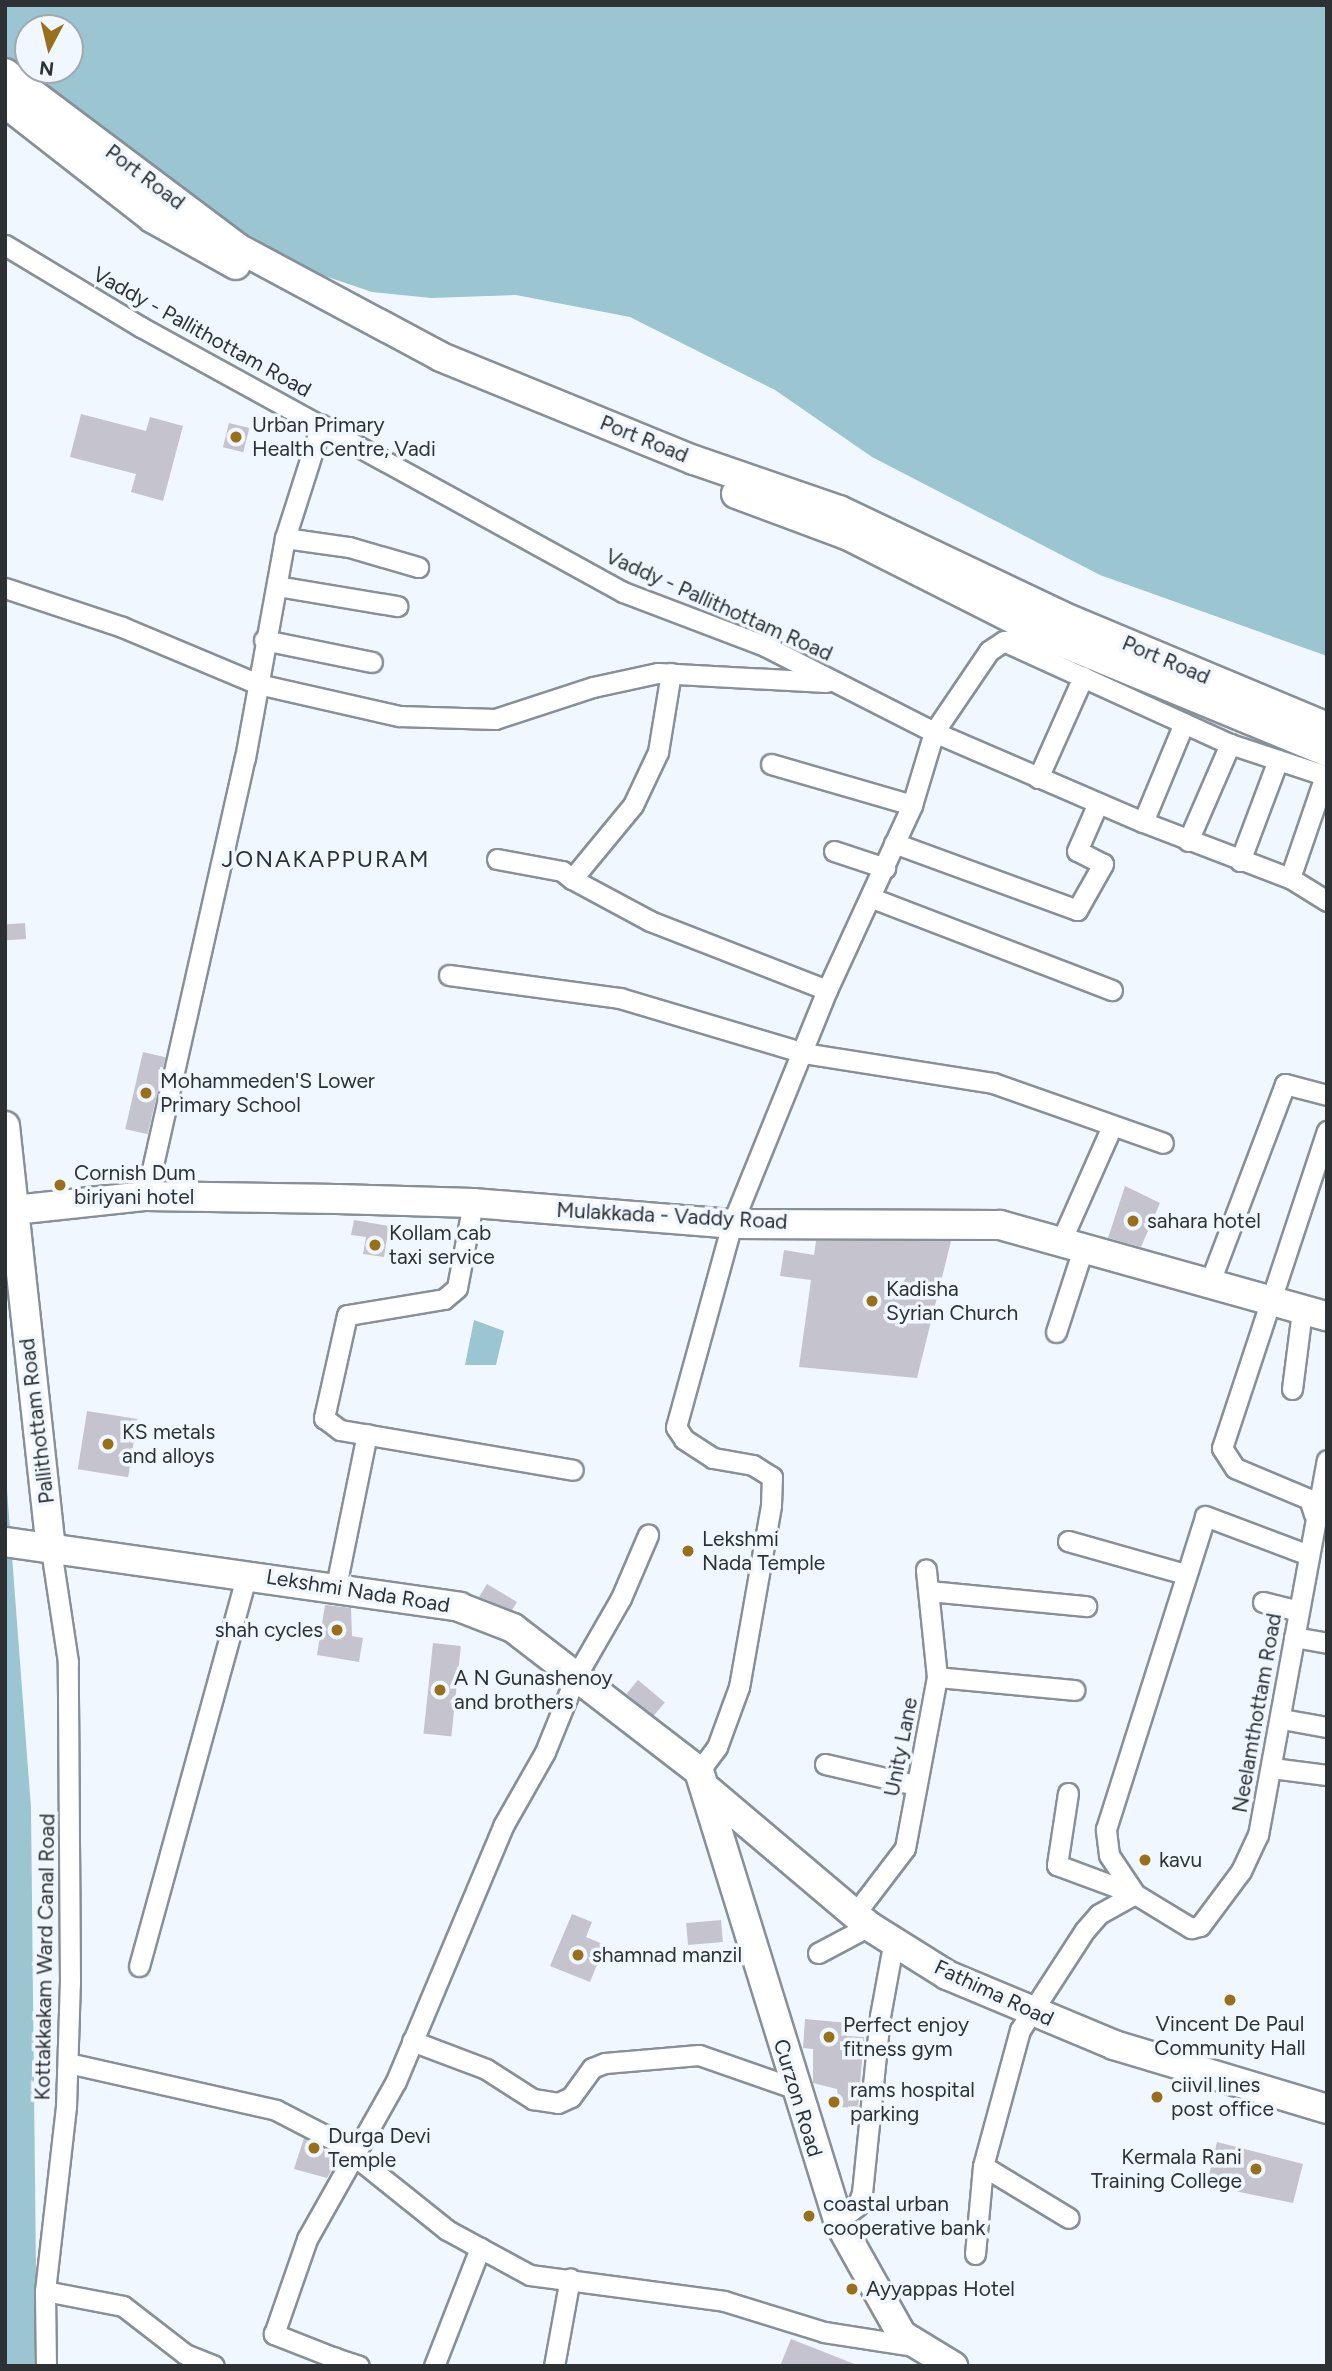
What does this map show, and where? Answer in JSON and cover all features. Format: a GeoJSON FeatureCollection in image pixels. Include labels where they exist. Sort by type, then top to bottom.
{"type":"FeatureCollection","features":[{"type":"Feature","properties":{"kind":"street","name":"Port Road"},"geometry":{"type":"LineString","coordinates":[[5,73],[238,248],[441,357],[694,460],[839,510],[1326,768]]}},
{"type":"Feature","properties":{"kind":"street","name":"Port Road"},"geometry":{"type":"LineString","coordinates":[[5,103],[152,218],[425,369],[849,536],[1056,627],[1327,727]]}},
{"type":"Feature","properties":{"kind":"street","name":"Vaddy - Pallithottam Road"},"geometry":{"type":"LineString","coordinates":[[5,245],[141,327],[623,592],[765,646],[934,732],[1188,841],[1290,878],[1327,901]]}},
{"type":"Feature","properties":{"kind":"street"},"geometry":{"type":"LineString","coordinates":[[146,1196],[258,684],[264,640],[285,538],[321,425]]}},
{"type":"Feature","properties":{"kind":"street"},"geometry":{"type":"LineString","coordinates":[[285,538],[349,547],[418,567]]}},
{"type":"Feature","properties":{"kind":"street"},"geometry":{"type":"LineString","coordinates":[[277,586],[397,606]]}},
{"type":"Feature","properties":{"kind":"street"},"geometry":{"type":"LineString","coordinates":[[5,588],[122,627],[258,684],[399,716],[460,721],[495,719],[593,687],[671,673],[838,683]]}},
{"type":"Feature","properties":{"kind":"street"},"geometry":{"type":"LineString","coordinates":[[704,1781],[736,1697],[771,1505],[772,1477],[753,1465],[713,1458],[684,1439],[676,1427],[732,1224],[804,1053],[827,990],[872,898],[912,804],[934,732],[989,651],[1004,641],[1056,627]]}},
{"type":"Feature","properties":{"kind":"street"},"geometry":{"type":"LineString","coordinates":[[264,640],[372,662]]}},
{"type":"Feature","properties":{"kind":"street"},"geometry":{"type":"LineString","coordinates":[[1004,641],[1230,744],[1278,760],[1326,768],[1290,878]]}},
{"type":"Feature","properties":{"kind":"street"},"geometry":{"type":"LineString","coordinates":[[572,879],[633,805],[657,752],[671,673]]}},
{"type":"Feature","properties":{"kind":"street"},"geometry":{"type":"LineString","coordinates":[[1038,778],[1083,677]]}},
{"type":"Feature","properties":{"kind":"street"},"geometry":{"type":"LineString","coordinates":[[1143,822],[1184,723]]}},
{"type":"Feature","properties":{"kind":"street"},"geometry":{"type":"LineString","coordinates":[[1188,841],[1230,744]]}},
{"type":"Feature","properties":{"kind":"street"},"geometry":{"type":"LineString","coordinates":[[1240,861],[1278,760]]}},
{"type":"Feature","properties":{"kind":"street"},"geometry":{"type":"LineString","coordinates":[[771,764],[912,804]]}},
{"type":"Feature","properties":{"kind":"street"},"geometry":{"type":"LineString","coordinates":[[894,843],[1077,909],[1103,864],[1077,851],[1098,803]]}},
{"type":"Feature","properties":{"kind":"street"},"geometry":{"type":"LineString","coordinates":[[834,851],[885,868]]}},
{"type":"Feature","properties":{"kind":"street"},"geometry":{"type":"LineString","coordinates":[[497,859],[562,871],[650,921],[827,990]]}},
{"type":"Feature","properties":{"kind":"street"},"geometry":{"type":"LineString","coordinates":[[872,898],[1111,990]]}},
{"type":"Feature","properties":{"kind":"street"},"geometry":{"type":"LineString","coordinates":[[449,975],[620,998],[804,1053],[993,1083],[1163,1143]]}},
{"type":"Feature","properties":{"kind":"street"},"geometry":{"type":"LineString","coordinates":[[1208,1287],[1285,1084],[1327,1095]]}},
{"type":"Feature","properties":{"kind":"street","name":"Pallithottam Road"},"geometry":{"type":"LineString","coordinates":[[5,1126],[29,1545]]}},
{"type":"Feature","properties":{"kind":"street"},"geometry":{"type":"LineString","coordinates":[[1056,1332],[1073,1243],[1112,1126]]}},
{"type":"Feature","properties":{"kind":"street"},"geometry":{"type":"LineString","coordinates":[[1314,1514],[1309,1499],[1235,1468],[1222,1448],[1327,1131]]}},
{"type":"Feature","properties":{"kind":"street","name":"Mulakkada - Vaddy Road"},"geometry":{"type":"LineString","coordinates":[[9,1211],[146,1196],[473,1203],[732,1224],[970,1223],[1073,1243],[1208,1287],[1315,1313]]}},
{"type":"Feature","properties":{"kind":"street"},"geometry":{"type":"LineString","coordinates":[[473,1203],[457,1288],[444,1299],[352,1311],[343,1320],[324,1418],[340,1430],[573,1470]]}},
{"type":"Feature","properties":{"kind":"street"},"geometry":{"type":"LineString","coordinates":[[1292,1389],[1315,1313]]}},
{"type":"Feature","properties":{"kind":"street"},"geometry":{"type":"LineString","coordinates":[[336,1586],[367,1434]]}},
{"type":"Feature","properties":{"kind":"street","name":"Neelamthottam Road"},"geometry":{"type":"LineString","coordinates":[[1135,1894],[1191,1928],[1200,1926],[1241,1871],[1258,1835],[1282,1719],[1306,1554],[1327,1460]]}},
{"type":"Feature","properties":{"kind":"street"},"geometry":{"type":"LineString","coordinates":[[1135,1894],[1109,1855],[1106,1829],[1205,1516],[1306,1554]]}},
{"type":"Feature","properties":{"kind":"street"},"geometry":{"type":"LineString","coordinates":[[359,2366],[334,2362],[274,2334],[307,2239],[355,2157],[412,2041],[503,1826],[545,1752],[575,1678],[621,1598],[648,1535]]}},
{"type":"Feature","properties":{"kind":"street"},"geometry":{"type":"LineString","coordinates":[[1068,1541],[1185,1574]]}},
{"type":"Feature","properties":{"kind":"street","name":"Lekshmi Nada Road"},"geometry":{"type":"LineString","coordinates":[[29,1545],[336,1586],[459,1607],[513,1628],[704,1781]]}},
{"type":"Feature","properties":{"kind":"street","name":"Kottakkakam Ward Canal Road"},"geometry":{"type":"LineString","coordinates":[[29,1545],[68,1662],[68,2063],[45,2291],[46,2366]]}},
{"type":"Feature","properties":{"kind":"street","name":"Unity Lane"},"geometry":{"type":"LineString","coordinates":[[872,1927],[905,1848],[937,1677],[926,1570]]}},
{"type":"Feature","properties":{"kind":"street"},"geometry":{"type":"LineString","coordinates":[[139,1966],[247,1574]]}},
{"type":"Feature","properties":{"kind":"street"},"geometry":{"type":"LineString","coordinates":[[929,1591],[1086,1606]]}},
{"type":"Feature","properties":{"kind":"street"},"geometry":{"type":"LineString","coordinates":[[1264,1602],[1298,1611]]}},
{"type":"Feature","properties":{"kind":"street"},"geometry":{"type":"LineString","coordinates":[[1294,1637],[1327,1643]]}},
{"type":"Feature","properties":{"kind":"street"},"geometry":{"type":"LineString","coordinates":[[937,1677],[1074,1690]]}},
{"type":"Feature","properties":{"kind":"street"},"geometry":{"type":"LineString","coordinates":[[1282,1719],[1327,1727]]}},
{"type":"Feature","properties":{"kind":"street"},"geometry":{"type":"LineString","coordinates":[[825,1764],[916,1785]]}},
{"type":"Feature","properties":{"kind":"street"},"geometry":{"type":"LineString","coordinates":[[1272,1768],[1327,1775]]}},
{"type":"Feature","properties":{"kind":"street","name":"Fathima Road"},"geometry":{"type":"LineString","coordinates":[[704,1781],[872,1927],[947,1975],[1114,2045],[1327,2109]]}},
{"type":"Feature","properties":{"kind":"street","name":"Curzon Road"},"geometry":{"type":"LineString","coordinates":[[704,1781],[794,2088],[838,2221],[902,2335],[913,2346],[945,2364]]}},
{"type":"Feature","properties":{"kind":"street"},"geometry":{"type":"LineString","coordinates":[[1068,1793],[1057,1865],[1135,1894]]}},
{"type":"Feature","properties":{"kind":"street"},"geometry":{"type":"LineString","coordinates":[[975,2254],[983,2166],[1020,2030],[1035,2014],[1086,1930],[1099,1914],[1135,1894]]}},
{"type":"Feature","properties":{"kind":"street"},"geometry":{"type":"LineString","coordinates":[[818,1953],[872,1927],[880,2016],[863,2193],[857,2206],[838,2221]]}},
{"type":"Feature","properties":{"kind":"street"},"geometry":{"type":"LineString","coordinates":[[412,2041],[486,2069],[533,2099],[558,2103],[571,2097],[592,2068],[605,2063],[699,2055],[794,2088]]}},
{"type":"Feature","properties":{"kind":"street"},"geometry":{"type":"LineString","coordinates":[[68,2063],[276,2110],[336,2141],[447,2230],[530,2275],[570,2278],[724,2301],[824,2332],[913,2346]]}},
{"type":"Feature","properties":{"kind":"street"},"geometry":{"type":"LineString","coordinates":[[983,2166],[1069,2218]]}},
{"type":"Feature","properties":{"kind":"street"},"geometry":{"type":"LineString","coordinates":[[434,2366],[480,2248]]}},
{"type":"Feature","properties":{"kind":"street"},"geometry":{"type":"LineString","coordinates":[[554,2366],[570,2278]]}},
{"type":"Feature","properties":{"kind":"street"},"geometry":{"type":"LineString","coordinates":[[45,2291],[123,2306],[184,2354],[214,2366]]}},
{"type":"Feature","properties":{"kind":"water"},"geometry":{"type":"Polygon","coordinates":[[[5,5],[1327,5],[1327,656],[1100,575],[872,457],[775,390],[630,317],[516,295],[431,298],[372,292],[313,272],[216,216],[37,84],[84,84],[84,14],[14,14],[14,64],[5,56],[5,5]]]}},
{"type":"Feature","properties":{"kind":"water"},"geometry":{"type":"Polygon","coordinates":[[[474,1320],[504,1331],[496,1365],[465,1365],[474,1320]]]}},
{"type":"Feature","properties":{"kind":"water"},"geometry":{"type":"Polygon","coordinates":[[[5,1463],[31,1808],[37,2366],[5,2366],[5,1463]]]}},
{"type":"Feature","properties":{"kind":"building"},"geometry":{"type":"Polygon","coordinates":[[[81,414],[146,431],[150,417],[183,426],[163,501],[131,492],[136,474],[70,457],[81,414]]]}},
{"type":"Feature","properties":{"kind":"building","name":"Urban Primary Health Centre, Vadi"},"geometry":{"type":"Polygon","coordinates":[[[229,423],[249,428],[243,452],[223,447],[229,423]]]}},
{"type":"Feature","properties":{"kind":"building"},"geometry":{"type":"Polygon","coordinates":[[[25,923],[26,939],[6,940],[5,924],[25,923]]]}},
{"type":"Feature","properties":{"kind":"building","name":"Mohammeden'S Lower Primary School"},"geometry":{"type":"Polygon","coordinates":[[[143,1052],[165,1057],[148,1134],[125,1129],[143,1052]]]}},
{"type":"Feature","properties":{"kind":"building","name":"sahara hotel"},"geometry":{"type":"Polygon","coordinates":[[[1125,1186],[1160,1203],[1141,1247],[1108,1238],[1125,1186]]]}},
{"type":"Feature","properties":{"kind":"building","name":"Kollam cab taxi service"},"geometry":{"type":"Polygon","coordinates":[[[354,1220],[389,1226],[384,1257],[363,1254],[366,1237],[351,1235],[354,1220]]]}},
{"type":"Feature","properties":{"kind":"building","name":"Kadisha Syrian Church"},"geometry":{"type":"Polygon","coordinates":[[[816,1241],[951,1241],[917,1378],[799,1367],[811,1280],[780,1276],[784,1250],[814,1255],[816,1241]]]}},
{"type":"Feature","properties":{"kind":"building","name":"KS metals and alloys"},"geometry":{"type":"Polygon","coordinates":[[[87,1411],[137,1419],[128,1477],[78,1469],[87,1411]]]}},
{"type":"Feature","properties":{"kind":"building"},"geometry":{"type":"Polygon","coordinates":[[[487,1584],[517,1602],[512,1610],[479,1597],[487,1584]]]}},
{"type":"Feature","properties":{"kind":"building","name":"shah cycles"},"geometry":{"type":"Polygon","coordinates":[[[325,1605],[351,1608],[352,1636],[363,1638],[359,1662],[317,1655],[325,1605]]]}},
{"type":"Feature","properties":{"kind":"building","name":"A N Gunashenoy and brothers"},"geometry":{"type":"Polygon","coordinates":[[[433,1643],[461,1646],[451,1736],[423,1734],[433,1643]]]}},
{"type":"Feature","properties":{"kind":"building"},"geometry":{"type":"Polygon","coordinates":[[[638,1680],[665,1702],[653,1716],[626,1694],[638,1680]]]}},
{"type":"Feature","properties":{"kind":"building","name":"shamnad manzil"},"geometry":{"type":"Polygon","coordinates":[[[572,1914],[592,1922],[586,1937],[605,1945],[590,1982],[550,1966],[572,1914]]]}},
{"type":"Feature","properties":{"kind":"building"},"geometry":{"type":"Polygon","coordinates":[[[721,1920],[723,1942],[688,1945],[686,1923],[721,1920]]]}},
{"type":"Feature","properties":{"kind":"building"},"geometry":{"type":"Polygon","coordinates":[[[805,2019],[848,2023],[847,2036],[864,2037],[858,2108],[839,2107],[837,2089],[813,2083],[813,2049],[803,2048],[805,2019]]]}},
{"type":"Feature","properties":{"kind":"building","name":"Durga Devi Temple"},"geometry":{"type":"Polygon","coordinates":[[[304,2138],[338,2159],[327,2178],[294,2169],[304,2138]]]}},
{"type":"Feature","properties":{"kind":"building","name":"Kermala Rani Training College"},"geometry":{"type":"Polygon","coordinates":[[[1217,2142],[1303,2164],[1293,2203],[1225,2189],[1227,2180],[1209,2175],[1217,2142]]]}},
{"type":"Feature","properties":{"kind":"building"},"geometry":{"type":"Polygon","coordinates":[[[791,2339],[857,2365],[780,2366],[791,2339]]]}},
{"type":"Feature","properties":{"kind":"place","name":"Urban Primary Health Centre, Vadi"},"geometry":{"type":"Point","coordinates":[236,437]}},
{"type":"Feature","properties":{"kind":"place","name":"Mohammeden'S Lower Primary School"},"geometry":{"type":"Point","coordinates":[146,1093]}},
{"type":"Feature","properties":{"kind":"place","name":"Cornish Dum biriyani hotel"},"geometry":{"type":"Point","coordinates":[60,1185]}},
{"type":"Feature","properties":{"kind":"place","name":"sahara hotel"},"geometry":{"type":"Point","coordinates":[1133,1221]}},
{"type":"Feature","properties":{"kind":"place","name":"Kollam cab taxi service"},"geometry":{"type":"Point","coordinates":[375,1245]}},
{"type":"Feature","properties":{"kind":"place","name":"Kadisha Syrian Church"},"geometry":{"type":"Point","coordinates":[872,1301]}},
{"type":"Feature","properties":{"kind":"place","name":"KS metals and alloys"},"geometry":{"type":"Point","coordinates":[108,1444]}},
{"type":"Feature","properties":{"kind":"place","name":"Lekshmi Nada Temple"},"geometry":{"type":"Point","coordinates":[688,1551]}},
{"type":"Feature","properties":{"kind":"place","name":"shah cycles"},"geometry":{"type":"Point","coordinates":[337,1630]}},
{"type":"Feature","properties":{"kind":"place","name":"A N Gunashenoy and brothers"},"geometry":{"type":"Point","coordinates":[440,1690]}},
{"type":"Feature","properties":{"kind":"place","name":"kavu"},"geometry":{"type":"Point","coordinates":[1145,1860]}},
{"type":"Feature","properties":{"kind":"place","name":"shamnad manzil"},"geometry":{"type":"Point","coordinates":[578,1955]}},
{"type":"Feature","properties":{"kind":"place","name":"Vincent De Paul Community Hall"},"geometry":{"type":"Point","coordinates":[1230,2000]}},
{"type":"Feature","properties":{"kind":"place","name":"Perfect enjoy fitness gym"},"geometry":{"type":"Point","coordinates":[829,2037]}},
{"type":"Feature","properties":{"kind":"place","name":"ciivil lines post office"},"geometry":{"type":"Point","coordinates":[1157,2097]}},
{"type":"Feature","properties":{"kind":"place","name":"rams hospital parking"},"geometry":{"type":"Point","coordinates":[834,2102]}},
{"type":"Feature","properties":{"kind":"place","name":"Durga Devi Temple"},"geometry":{"type":"Point","coordinates":[314,2148]}},
{"type":"Feature","properties":{"kind":"place","name":"Kermala Rani Training College"},"geometry":{"type":"Point","coordinates":[1256,2169]}},
{"type":"Feature","properties":{"kind":"place","name":"coastal urban cooperative bank"},"geometry":{"type":"Point","coordinates":[809,2216]}},
{"type":"Feature","properties":{"kind":"place","name":"Ayyappas Hotel"},"geometry":{"type":"Point","coordinates":[852,2289]}},
{"type":"Feature","properties":{"kind":"district","name":"JONAKAPPURAM"},"geometry":{"type":"Point","coordinates":[326,859]}}]}
